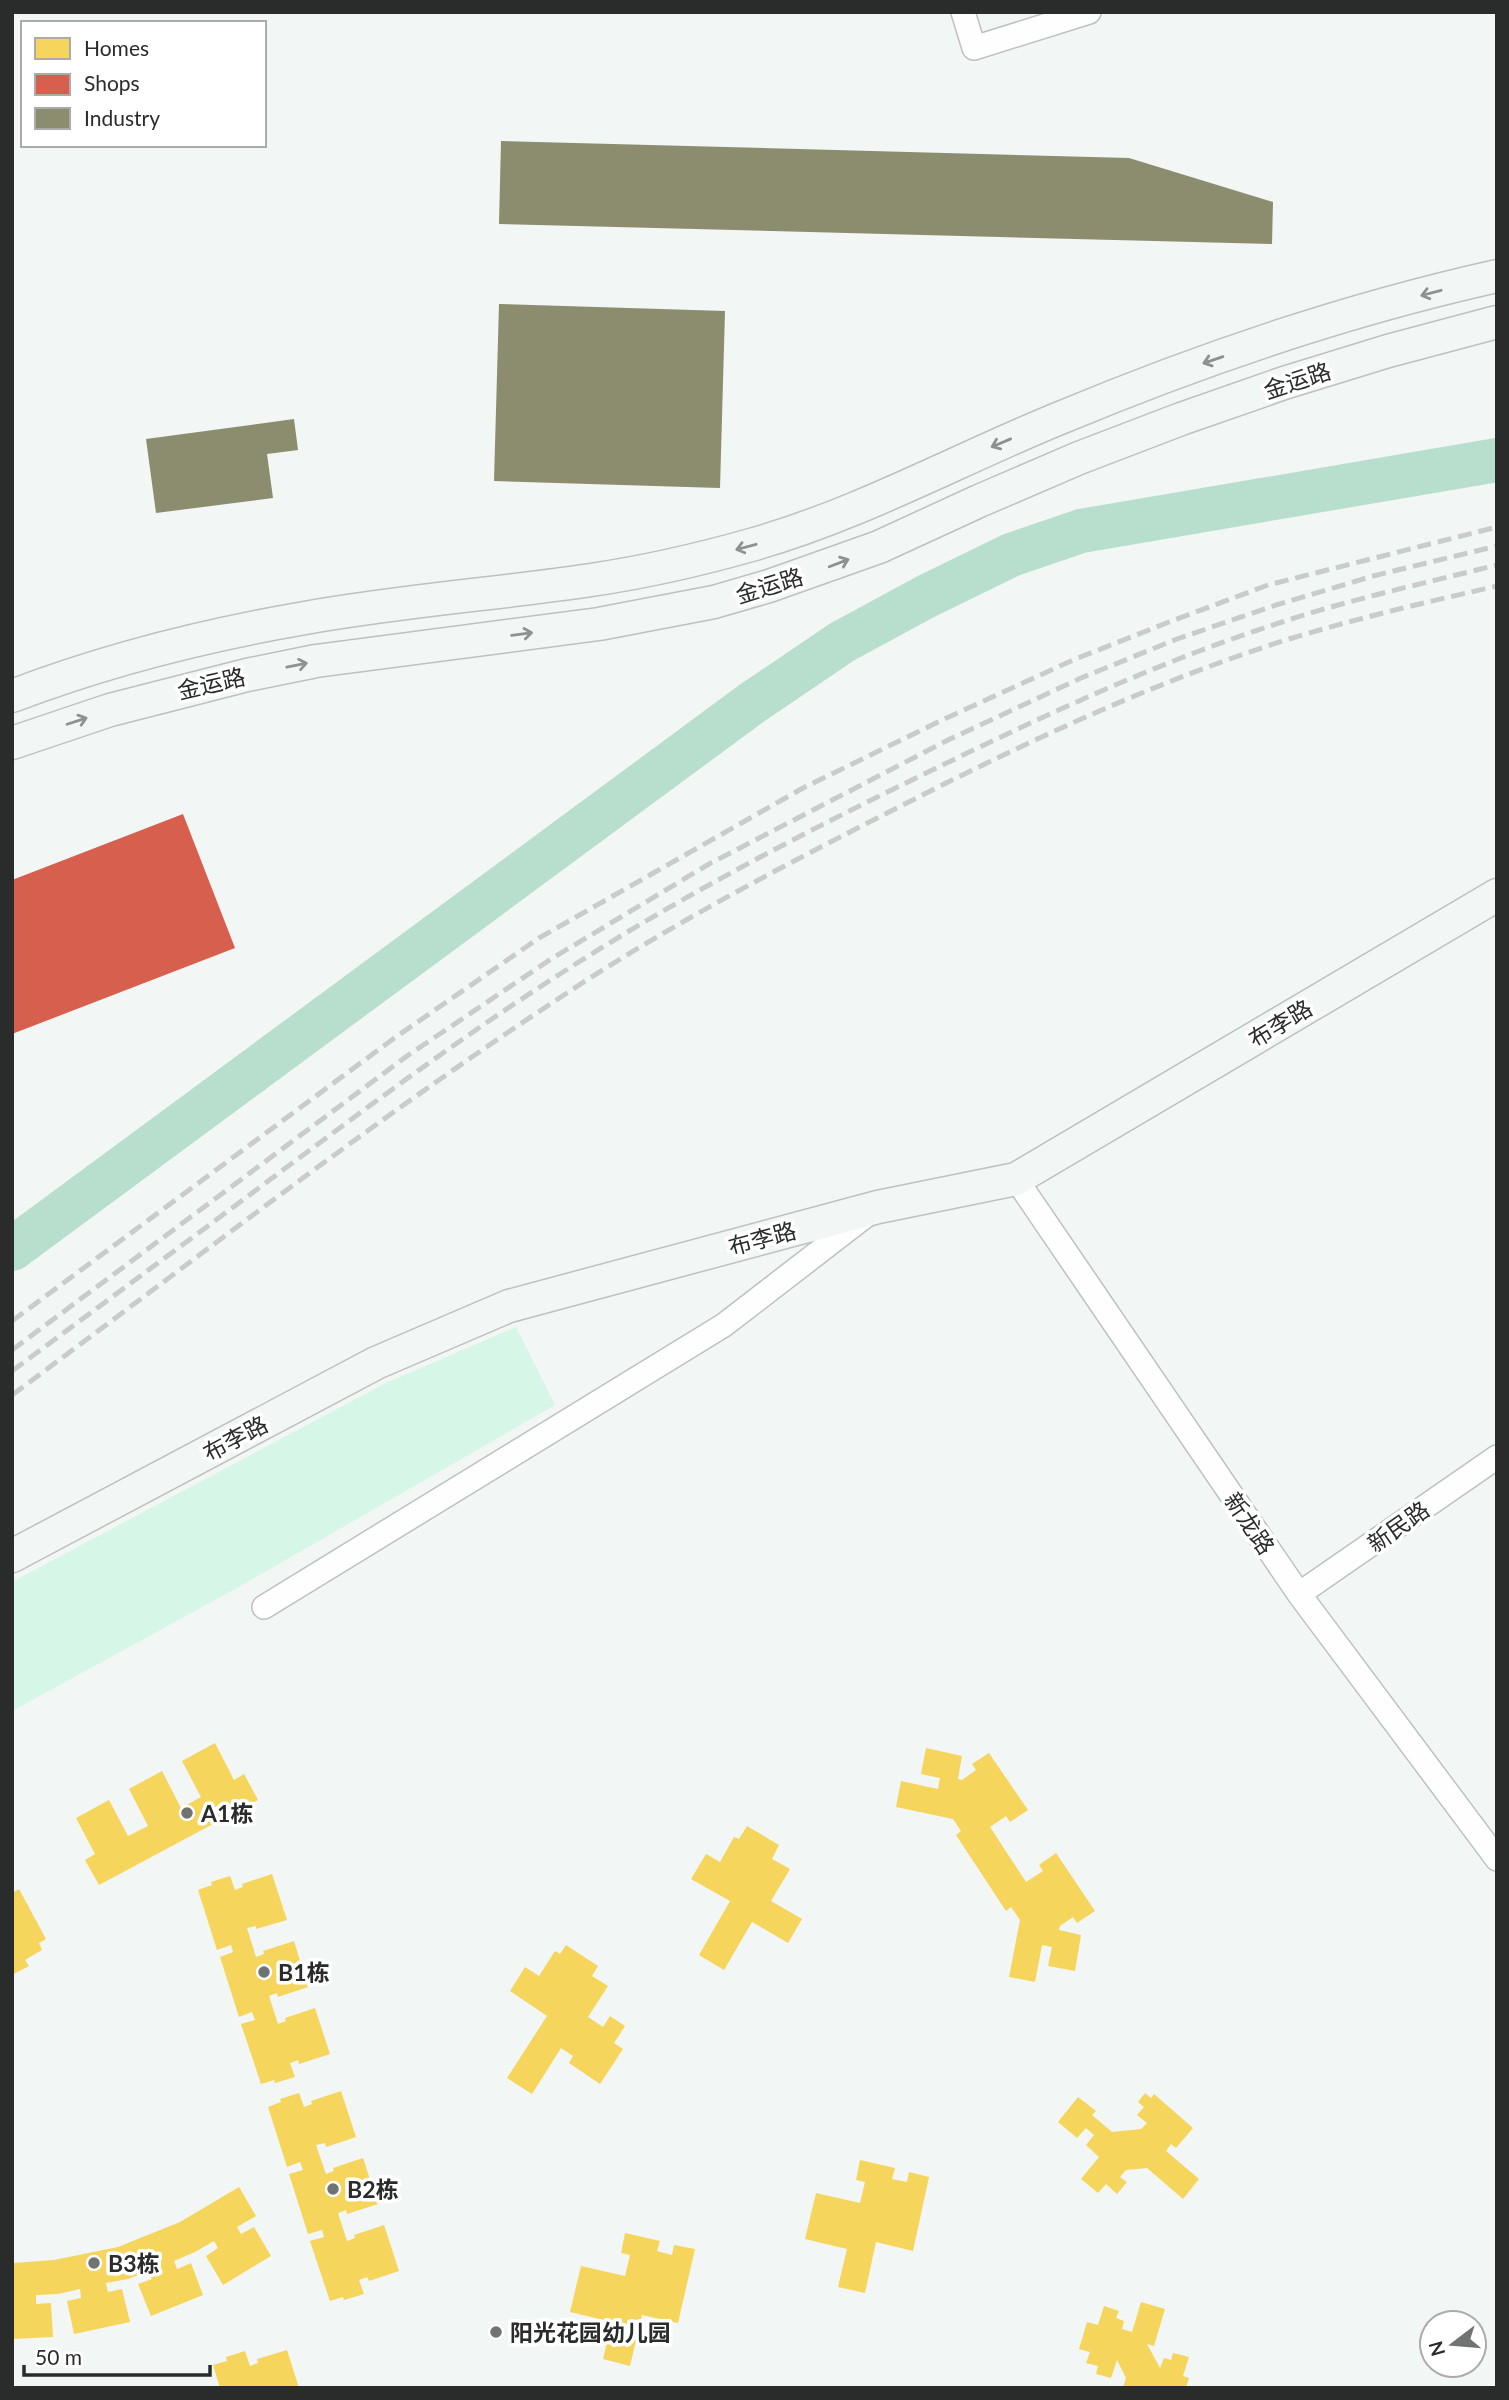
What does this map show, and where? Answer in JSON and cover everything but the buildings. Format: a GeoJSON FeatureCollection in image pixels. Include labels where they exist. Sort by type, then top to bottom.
{"type":"FeatureCollection","features":[{"type":"Feature","properties":{"kind":"main road","name":"金运路"},"geometry":{"type":"LineString","coordinates":[[12,696],[109,664],[249,629],[309,617],[593,580],[757,544],[862,506],[1050,422],[1166,377],[1376,308],[1497,276]]}},
{"type":"Feature","properties":{"kind":"main road","name":"金运路"},"geometry":{"type":"LineString","coordinates":[[12,743],[110,710],[247,675],[316,661],[622,620],[714,602],[769,586],[879,547],[979,500],[1181,419],[1349,363],[1497,322]]}},
{"type":"Feature","properties":{"kind":"main road","name":"布李路"},"geometry":{"type":"LineString","coordinates":[[12,1556],[376,1363],[509,1306],[878,1207],[1016,1179],[1497,895]]}},
{"type":"Feature","properties":{"kind":"street"},"geometry":{"type":"LineString","coordinates":[[963,12],[974,48],[1089,12]]}},
{"type":"Feature","properties":{"kind":"street","name":"新龙路"},"geometry":{"type":"LineString","coordinates":[[1016,1179],[1299,1594],[1497,1859]]}},
{"type":"Feature","properties":{"kind":"street"},"geometry":{"type":"LineString","coordinates":[[264,1607],[724,1325],[878,1207]]}},
{"type":"Feature","properties":{"kind":"street","name":"新民路"},"geometry":{"type":"LineString","coordinates":[[1299,1594],[1497,1457]]}},
{"type":"Feature","properties":{"kind":"green space"},"geometry":{"type":"Polygon","coordinates":[[[516,1327],[555,1405],[237,1588],[12,1711],[12,1582],[386,1383],[516,1327]]]}},
{"type":"Feature","properties":{"kind":"waterway"},"geometry":{"type":"LineString","coordinates":[[12,1249],[752,703],[842,642],[925,597],[1011,555],[1081,531],[1497,460]]}},
{"type":"Feature","properties":{"kind":"railway"},"geometry":{"type":"LineString","coordinates":[[12,1321],[393,1039],[539,938],[803,788],[1073,660],[1169,622],[1268,585],[1497,527]]}},
{"type":"Feature","properties":{"kind":"railway"},"geometry":{"type":"LineString","coordinates":[[12,1350],[407,1056],[551,959],[709,864],[948,740],[1081,678],[1177,639],[1373,576],[1497,546]]}},
{"type":"Feature","properties":{"kind":"railway"},"geometry":{"type":"LineString","coordinates":[[12,1371],[456,1044],[603,947],[733,872],[957,758],[1140,674],[1234,638],[1308,614],[1497,565]]}},
{"type":"Feature","properties":{"kind":"railway"},"geometry":{"type":"LineString","coordinates":[[12,1395],[426,1089],[606,968],[725,898],[986,763],[1085,717],[1186,675],[1289,639],[1497,586]]}},
{"type":"Feature","properties":{"kind":"place","name":"A1栋"},"geometry":{"type":"Point","coordinates":[187,1813]}},
{"type":"Feature","properties":{"kind":"place","name":"B1栋"},"geometry":{"type":"Point","coordinates":[264,1972]}},
{"type":"Feature","properties":{"kind":"place","name":"B2栋"},"geometry":{"type":"Point","coordinates":[333,2189]}},
{"type":"Feature","properties":{"kind":"place","name":"B3栋"},"geometry":{"type":"Point","coordinates":[94,2263]}},
{"type":"Feature","properties":{"kind":"place","name":"阳光花园幼儿园"},"geometry":{"type":"Point","coordinates":[496,2332]}}]}
